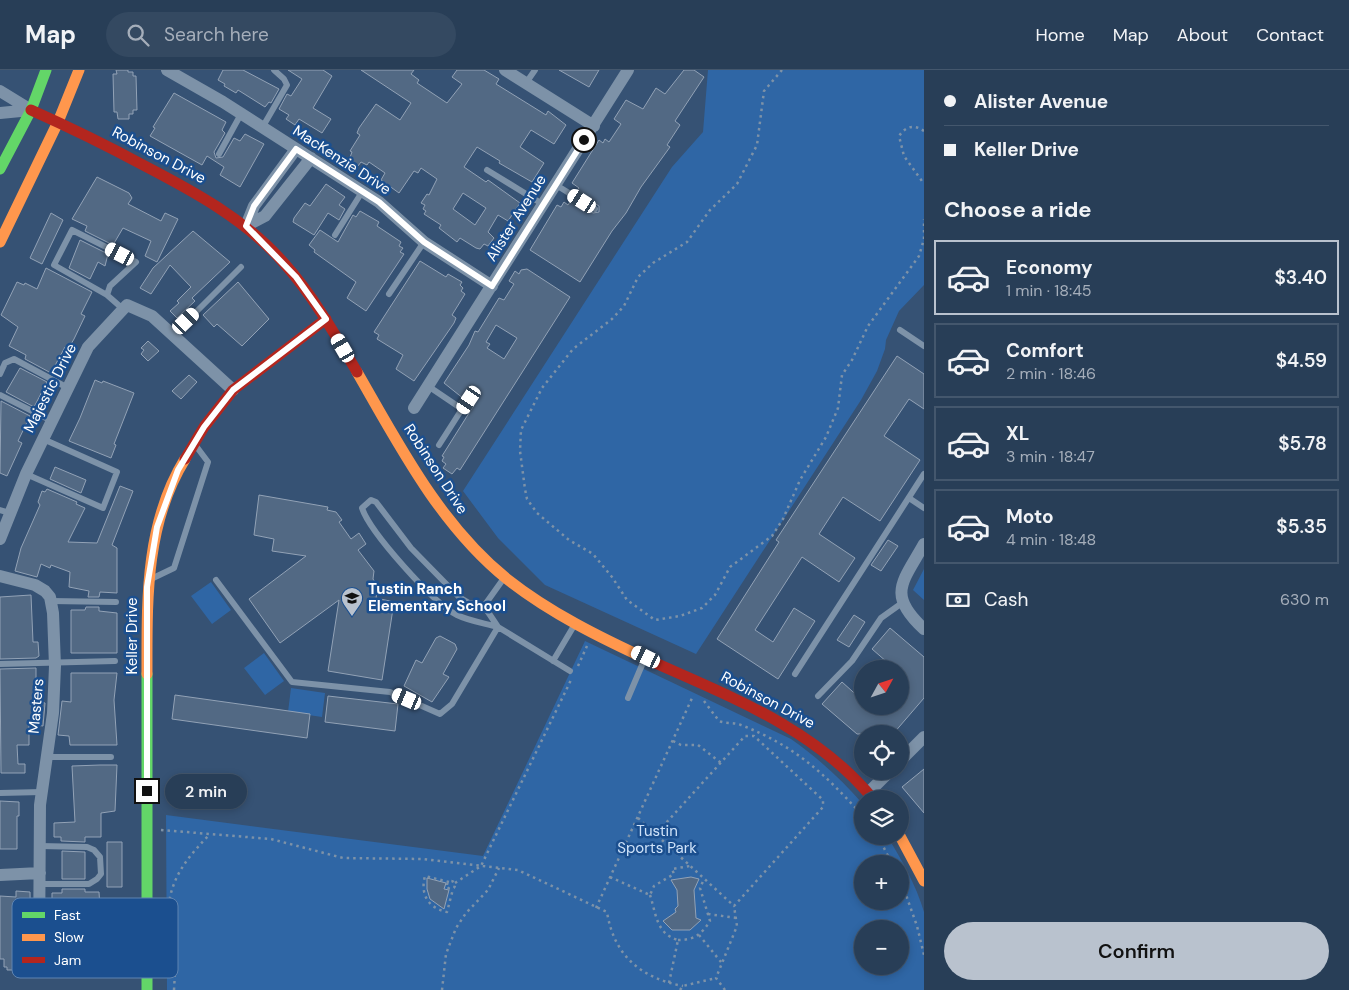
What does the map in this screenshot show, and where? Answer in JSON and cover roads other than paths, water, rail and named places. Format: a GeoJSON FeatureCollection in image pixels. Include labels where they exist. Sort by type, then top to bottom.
{"type":"FeatureCollection","features":[{"type":"Feature","properties":{"kind":"street"},"geometry":{"type":"LineString","coordinates":[[0,169],[31,110],[46,70]]}},
{"type":"Feature","properties":{"kind":"street"},"geometry":{"type":"LineString","coordinates":[[0,242],[58,122],[79,70]]}},
{"type":"Feature","properties":{"kind":"street","name":"MacKenzie Drive"},"geometry":{"type":"LineString","coordinates":[[167,70],[242,114],[379,202],[424,242],[492,286]]}},
{"type":"Feature","properties":{"kind":"street"},"geometry":{"type":"LineString","coordinates":[[505,70],[594,126]]}},
{"type":"Feature","properties":{"kind":"street","name":"Alister Avenue"},"geometry":{"type":"LineString","coordinates":[[414,408],[628,70]]}},
{"type":"Feature","properties":{"kind":"street","name":"Robinson Drive"},"geometry":{"type":"LineString","coordinates":[[0,91],[31,110],[193,191],[246,226],[296,277],[326,319],[410,462],[445,517],[505,577],[539,602],[576,623],[782,722],[818,744],[866,790]]}},
{"type":"Feature","properties":{"kind":"street","name":"Robinson Drive"},"geometry":{"type":"LineString","coordinates":[[0,113],[31,110]]}},
{"type":"Feature","properties":{"kind":"street"},"geometry":{"type":"LineString","coordinates":[[246,226],[254,206],[296,149]]}},
{"type":"Feature","properties":{"kind":"street"},"geometry":{"type":"LineString","coordinates":[[246,226],[265,216],[311,158]]}},
{"type":"Feature","properties":{"kind":"street"},"geometry":{"type":"LineString","coordinates":[[123,309],[127,305],[152,316],[233,390]]}},
{"type":"Feature","properties":{"kind":"street","name":"Majestic Drive"},"geometry":{"type":"LineString","coordinates":[[0,539],[5,512],[26,474],[88,347],[123,309]]}},
{"type":"Feature","properties":{"kind":"street","name":"Keller Drive"},"geometry":{"type":"LineString","coordinates":[[147,898],[148,581],[157,527],[178,470],[204,427],[233,390],[326,319]]}},
{"type":"Feature","properties":{"kind":"street"},"geometry":{"type":"LineString","coordinates":[[924,544],[900,591],[902,603],[924,629]]}},
{"type":"Feature","properties":{"kind":"street"},"geometry":{"type":"LineString","coordinates":[[0,576],[35,585],[45,591],[51,601]]}},
{"type":"Feature","properties":{"kind":"street","name":"Masters"},"geometry":{"type":"LineString","coordinates":[[40,898],[42,792],[53,713],[55,662],[51,601]]}},
{"type":"Feature","properties":{"kind":"street"},"geometry":{"type":"LineString","coordinates":[[909,752],[924,737]]}},
{"type":"Feature","properties":{"kind":"street","name":"Robinson Drive"},"geometry":{"type":"LineString","coordinates":[[875,790],[883,780]]}},
{"type":"Feature","properties":{"kind":"street"},"geometry":{"type":"LineString","coordinates":[[905,845],[924,880]]}},
{"type":"Feature","properties":{"kind":"street"},"geometry":{"type":"LineString","coordinates":[[0,875],[40,879]]}},
{"type":"Feature","properties":{"kind":"lane"},"geometry":{"type":"LineString","coordinates":[[262,128],[288,85],[274,70]]}},
{"type":"Feature","properties":{"kind":"lane"},"geometry":{"type":"LineString","coordinates":[[526,83],[535,70]]}},
{"type":"Feature","properties":{"kind":"lane"},"geometry":{"type":"LineString","coordinates":[[219,154],[242,114]]}},
{"type":"Feature","properties":{"kind":"lane"},"geometry":{"type":"LineString","coordinates":[[487,170],[544,205]]}},
{"type":"Feature","properties":{"kind":"lane"},"geometry":{"type":"LineString","coordinates":[[556,185],[595,209]]}},
{"type":"Feature","properties":{"kind":"lane"},"geometry":{"type":"LineString","coordinates":[[335,235],[362,192]]}},
{"type":"Feature","properties":{"kind":"lane"},"geometry":{"type":"LineString","coordinates":[[107,295],[110,286],[136,262],[72,230],[54,265],[107,295],[123,309]]}},
{"type":"Feature","properties":{"kind":"lane"},"geometry":{"type":"LineString","coordinates":[[389,294],[424,242]]}},
{"type":"Feature","properties":{"kind":"lane"},"geometry":{"type":"LineString","coordinates":[[173,335],[242,267]]}},
{"type":"Feature","properties":{"kind":"lane"},"geometry":{"type":"LineString","coordinates":[[900,330],[924,346]]}},
{"type":"Feature","properties":{"kind":"lane"},"geometry":{"type":"LineString","coordinates":[[0,374],[5,363],[14,358],[68,388]]}},
{"type":"Feature","properties":{"kind":"lane"},"geometry":{"type":"LineString","coordinates":[[428,386],[462,409]]}},
{"type":"Feature","properties":{"kind":"lane"},"geometry":{"type":"LineString","coordinates":[[0,395],[52,421]]}},
{"type":"Feature","properties":{"kind":"lane"},"geometry":{"type":"LineString","coordinates":[[439,445],[469,400]]}},
{"type":"Feature","properties":{"kind":"lane"},"geometry":{"type":"LineString","coordinates":[[26,474],[103,508],[116,472],[43,439]]}},
{"type":"Feature","properties":{"kind":"lane"},"geometry":{"type":"LineString","coordinates":[[148,581],[174,568],[208,462],[194,444]]}},
{"type":"Feature","properties":{"kind":"lane"},"geometry":{"type":"LineString","coordinates":[[795,674],[924,474]]}},
{"type":"Feature","properties":{"kind":"lane"},"geometry":{"type":"LineString","coordinates":[[908,498],[924,508]]}},
{"type":"Feature","properties":{"kind":"lane"},"geometry":{"type":"LineString","coordinates":[[498,627],[484,606],[469,603],[460,597],[411,548],[376,502],[371,500],[365,503],[362,508],[370,523],[430,594],[456,615],[498,627],[570,671]]}},
{"type":"Feature","properties":{"kind":"lane"},"geometry":{"type":"LineString","coordinates":[[484,606],[505,577]]}},
{"type":"Feature","properties":{"kind":"lane"},"geometry":{"type":"LineString","coordinates":[[216,580],[292,682],[390,692],[440,714],[452,704],[498,627]]}},
{"type":"Feature","properties":{"kind":"lane"},"geometry":{"type":"LineString","coordinates":[[51,601],[116,602]]}},
{"type":"Feature","properties":{"kind":"lane"},"geometry":{"type":"LineString","coordinates":[[818,696],[852,661],[881,618],[902,603]]}},
{"type":"Feature","properties":{"kind":"lane"},"geometry":{"type":"LineString","coordinates":[[554,662],[576,623]]}},
{"type":"Feature","properties":{"kind":"lane"},"geometry":{"type":"LineString","coordinates":[[628,698],[646,657]]}},
{"type":"Feature","properties":{"kind":"lane"},"geometry":{"type":"LineString","coordinates":[[0,664],[115,661]]}},
{"type":"Feature","properties":{"kind":"lane"},"geometry":{"type":"LineString","coordinates":[[47,757],[111,757]]}},
{"type":"Feature","properties":{"kind":"lane"},"geometry":{"type":"LineString","coordinates":[[0,793],[42,792]]}},
{"type":"Feature","properties":{"kind":"lane"},"geometry":{"type":"LineString","coordinates":[[40,846],[87,847],[94,850],[100,857],[101,874],[89,884],[40,879]]}},
{"type":"Feature","properties":{"kind":"place","name":"Tustin Ranch Elementary School"},"geometry":{"type":"Point","coordinates":[352,617]}},
{"type":"Feature","properties":{"kind":"park label","name":"Tustin Sports Park"},"geometry":{"type":"Point","coordinates":[657,840]}}]}
